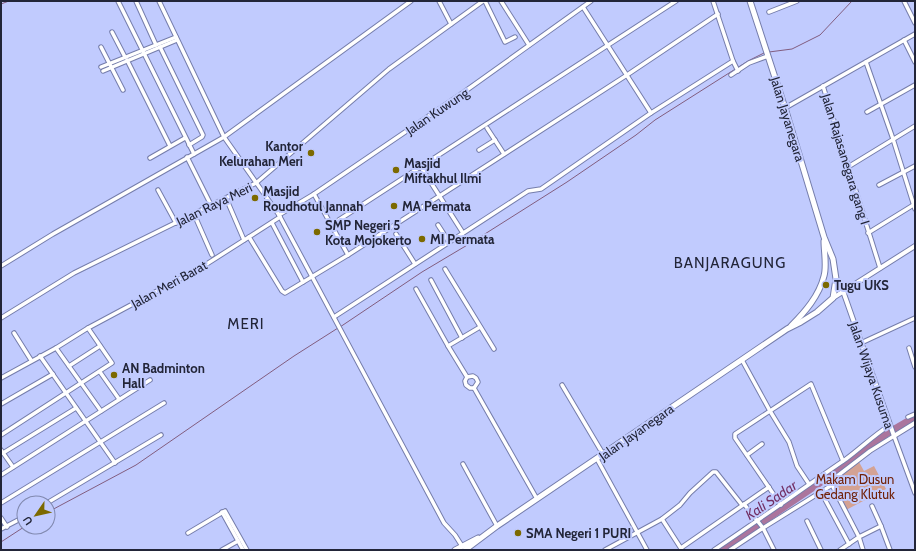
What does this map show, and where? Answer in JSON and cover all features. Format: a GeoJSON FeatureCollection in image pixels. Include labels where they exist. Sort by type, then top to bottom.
{"type":"FeatureCollection","features":[{"type":"Feature","properties":{"kind":"main road","name":"Jalan Jayanegara"},"geometry":{"type":"LineString","coordinates":[[455,550],[464,549],[787,329],[801,322],[833,298],[836,279],[835,269],[750,1]]}},
{"type":"Feature","properties":{"kind":"main road","name":"Jalan Jayanegara"},"geometry":{"type":"LineString","coordinates":[[787,329],[802,315],[814,300],[825,275],[824,237]]}},
{"type":"Feature","properties":{"kind":"main road"},"geometry":{"type":"LineString","coordinates":[[825,269],[827,267],[835,269]]}},
{"type":"Feature","properties":{"kind":"main road"},"geometry":{"type":"LineString","coordinates":[[814,300],[817,306],[822,307]]}},
{"type":"Feature","properties":{"kind":"street"},"geometry":{"type":"LineString","coordinates":[[118,1],[194,154]]}},
{"type":"Feature","properties":{"kind":"street"},"geometry":{"type":"LineString","coordinates":[[136,1],[203,135],[202,138],[189,145]]}},
{"type":"Feature","properties":{"kind":"street"},"geometry":{"type":"LineString","coordinates":[[159,1],[224,137],[279,216],[444,523],[456,535],[464,549]]}},
{"type":"Feature","properties":{"kind":"street"},"geometry":{"type":"LineString","coordinates":[[1,266],[53,234],[224,137],[410,1]]}},
{"type":"Feature","properties":{"kind":"street"},"geometry":{"type":"LineString","coordinates":[[439,1],[451,24]]}},
{"type":"Feature","properties":{"kind":"street"},"geometry":{"type":"LineString","coordinates":[[484,1],[506,42],[515,37]]}},
{"type":"Feature","properties":{"kind":"street","name":"Jalan Raya Meri"},"geometry":{"type":"LineString","coordinates":[[1,318],[74,274],[256,183],[383,74],[484,1]]}},
{"type":"Feature","properties":{"kind":"street"},"geometry":{"type":"LineString","coordinates":[[501,1],[530,45]]}},
{"type":"Feature","properties":{"kind":"street","name":"Jalan Kuwung"},"geometry":{"type":"LineString","coordinates":[[272,223],[279,216],[314,194],[464,92],[591,1]]}},
{"type":"Feature","properties":{"kind":"street"},"geometry":{"type":"LineString","coordinates":[[331,225],[676,1]]}},
{"type":"Feature","properties":{"kind":"street"},"geometry":{"type":"LineString","coordinates":[[713,1],[737,70]]}},
{"type":"Feature","properties":{"kind":"street"},"geometry":{"type":"LineString","coordinates":[[769,12],[797,1]]}},
{"type":"Feature","properties":{"kind":"street"},"geometry":{"type":"LineString","coordinates":[[904,1],[915,23]]}},
{"type":"Feature","properties":{"kind":"street"},"geometry":{"type":"LineString","coordinates":[[583,7],[651,113]]}},
{"type":"Feature","properties":{"kind":"street"},"geometry":{"type":"LineString","coordinates":[[248,237],[282,291],[286,292],[348,255],[440,196],[718,14]]}},
{"type":"Feature","properties":{"kind":"street"},"geometry":{"type":"LineString","coordinates":[[112,32],[170,146]]}},
{"type":"Feature","properties":{"kind":"street"},"geometry":{"type":"LineString","coordinates":[[785,108],[915,34]]}},
{"type":"Feature","properties":{"kind":"street"},"geometry":{"type":"LineString","coordinates":[[102,69],[177,39]]}},
{"type":"Feature","properties":{"kind":"street"},"geometry":{"type":"LineString","coordinates":[[904,40],[915,62]]}},
{"type":"Feature","properties":{"kind":"street"},"geometry":{"type":"LineString","coordinates":[[101,47],[123,90]]}},
{"type":"Feature","properties":{"kind":"street"},"geometry":{"type":"LineString","coordinates":[[732,75],[737,70],[749,63],[767,55]]}},
{"type":"Feature","properties":{"kind":"street"},"geometry":{"type":"LineString","coordinates":[[335,319],[415,264],[528,191],[541,189],[651,113],[734,62]]}},
{"type":"Feature","properties":{"kind":"street"},"geometry":{"type":"LineString","coordinates":[[866,62],[882,104],[915,206],[868,233]]}},
{"type":"Feature","properties":{"kind":"street"},"geometry":{"type":"LineString","coordinates":[[867,112],[915,85]]}},
{"type":"Feature","properties":{"kind":"street","name":"Jalan Rajasanegara gang I"},"geometry":{"type":"LineString","coordinates":[[823,86],[880,268]]}},
{"type":"Feature","properties":{"kind":"street"},"geometry":{"type":"LineString","coordinates":[[848,167],[915,126]]}},
{"type":"Feature","properties":{"kind":"street"},"geometry":{"type":"LineString","coordinates":[[487,128],[504,154]]}},
{"type":"Feature","properties":{"kind":"street"},"geometry":{"type":"LineString","coordinates":[[150,158],[185,138]]}},
{"type":"Feature","properties":{"kind":"street"},"geometry":{"type":"LineString","coordinates":[[479,150],[495,140]]}},
{"type":"Feature","properties":{"kind":"street"},"geometry":{"type":"LineString","coordinates":[[187,157],[211,205]]}},
{"type":"Feature","properties":{"kind":"street"},"geometry":{"type":"LineString","coordinates":[[879,185],[915,166]]}},
{"type":"Feature","properties":{"kind":"street"},"geometry":{"type":"LineString","coordinates":[[421,167],[463,233]]}},
{"type":"Feature","properties":{"kind":"street"},"geometry":{"type":"LineString","coordinates":[[158,190],[176,223]]}},
{"type":"Feature","properties":{"kind":"street"},"geometry":{"type":"LineString","coordinates":[[314,194],[348,255]]}},
{"type":"Feature","properties":{"kind":"street"},"geometry":{"type":"LineString","coordinates":[[226,198],[244,240]]}},
{"type":"Feature","properties":{"kind":"street"},"geometry":{"type":"LineString","coordinates":[[194,214],[212,255]]}},
{"type":"Feature","properties":{"kind":"street"},"geometry":{"type":"LineString","coordinates":[[272,223],[302,282]]}},
{"type":"Feature","properties":{"kind":"street","name":"Jalan Meri Barat"},"geometry":{"type":"LineString","coordinates":[[1,378],[31,360],[56,348],[88,328],[187,275],[272,223]]}},
{"type":"Feature","properties":{"kind":"street"},"geometry":{"type":"LineString","coordinates":[[438,225],[449,242]]}},
{"type":"Feature","properties":{"kind":"street"},"geometry":{"type":"LineString","coordinates":[[396,234],[415,264]]}},
{"type":"Feature","properties":{"kind":"street"},"geometry":{"type":"LineString","coordinates":[[833,298],[915,246]]}},
{"type":"Feature","properties":{"kind":"street"},"geometry":{"type":"LineString","coordinates":[[445,269],[494,349]]}},
{"type":"Feature","properties":{"kind":"street","name":"Jalan Wijaya Kusuma"},"geometry":{"type":"LineString","coordinates":[[836,279],[843,291],[894,436],[914,424]]}},
{"type":"Feature","properties":{"kind":"street"},"geometry":{"type":"LineString","coordinates":[[431,280],[462,338]]}},
{"type":"Feature","properties":{"kind":"street"},"geometry":{"type":"LineString","coordinates":[[416,289],[467,378],[465,381],[466,385],[470,388],[474,388],[536,499]]}},
{"type":"Feature","properties":{"kind":"street"},"geometry":{"type":"LineString","coordinates":[[861,344],[915,318]]}},
{"type":"Feature","properties":{"kind":"street"},"geometry":{"type":"LineString","coordinates":[[448,346],[480,327]]}},
{"type":"Feature","properties":{"kind":"street"},"geometry":{"type":"LineString","coordinates":[[1,435],[112,363],[88,328]]}},
{"type":"Feature","properties":{"kind":"street"},"geometry":{"type":"LineString","coordinates":[[14,333],[31,360]]}},
{"type":"Feature","properties":{"kind":"street"},"geometry":{"type":"LineString","coordinates":[[69,366],[100,346]]}},
{"type":"Feature","properties":{"kind":"street"},"geometry":{"type":"LineString","coordinates":[[56,348],[101,411]]}},
{"type":"Feature","properties":{"kind":"street"},"geometry":{"type":"LineString","coordinates":[[909,348],[915,368]]}},
{"type":"Feature","properties":{"kind":"street"},"geometry":{"type":"LineString","coordinates":[[40,356],[115,464]]}},
{"type":"Feature","properties":{"kind":"street"},"geometry":{"type":"LineString","coordinates":[[742,360],[788,442],[798,466],[809,484]]}},
{"type":"Feature","properties":{"kind":"street"},"geometry":{"type":"LineString","coordinates":[[100,372],[119,400]]}},
{"type":"Feature","properties":{"kind":"street"},"geometry":{"type":"LineString","coordinates":[[1,404],[53,374]]}},
{"type":"Feature","properties":{"kind":"street"},"geometry":{"type":"LineString","coordinates":[[467,378],[470,376],[476,378],[478,382],[474,388]]}},
{"type":"Feature","properties":{"kind":"street"},"geometry":{"type":"LineString","coordinates":[[1,474],[150,380]]}},
{"type":"Feature","properties":{"kind":"street"},"geometry":{"type":"LineString","coordinates":[[781,504],[734,435],[811,384],[843,461]]}},
{"type":"Feature","properties":{"kind":"street"},"geometry":{"type":"LineString","coordinates":[[562,385],[603,454]]}},
{"type":"Feature","properties":{"kind":"street"},"geometry":{"type":"LineString","coordinates":[[1,503],[164,403]]}},
{"type":"Feature","properties":{"kind":"street"},"geometry":{"type":"LineString","coordinates":[[13,467],[2,452],[76,408]]}},
{"type":"Feature","properties":{"kind":"street"},"geometry":{"type":"LineString","coordinates":[[908,418],[915,414]]}},
{"type":"Feature","properties":{"kind":"street"},"geometry":{"type":"LineString","coordinates":[[914,424],[915,429]]}},
{"type":"Feature","properties":{"kind":"street"},"geometry":{"type":"LineString","coordinates":[[730,550],[760,525],[781,504],[843,461],[879,432],[891,427]]}},
{"type":"Feature","properties":{"kind":"street"},"geometry":{"type":"LineString","coordinates":[[56,498],[161,436]]}},
{"type":"Feature","properties":{"kind":"street"},"geometry":{"type":"LineString","coordinates":[[714,550],[821,492],[832,485],[836,477],[870,451],[894,436],[915,493]]}},
{"type":"Feature","properties":{"kind":"street"},"geometry":{"type":"LineString","coordinates":[[747,455],[762,444]]}},
{"type":"Feature","properties":{"kind":"street"},"geometry":{"type":"LineString","coordinates":[[597,459],[647,550]]}},
{"type":"Feature","properties":{"kind":"street"},"geometry":{"type":"LineString","coordinates":[[463,464],[497,526]]}},
{"type":"Feature","properties":{"kind":"street"},"geometry":{"type":"LineString","coordinates":[[605,550],[662,519],[680,505],[690,492],[713,472],[716,472],[760,525],[774,550]]}},
{"type":"Feature","properties":{"kind":"street"},"geometry":{"type":"LineString","coordinates":[[832,485],[859,537],[863,550]]}},
{"type":"Feature","properties":{"kind":"street"},"geometry":{"type":"LineString","coordinates":[[662,519],[682,549],[769,487]]}},
{"type":"Feature","properties":{"kind":"street"},"geometry":{"type":"LineString","coordinates":[[821,492],[849,544]]}},
{"type":"Feature","properties":{"kind":"street"},"geometry":{"type":"LineString","coordinates":[[872,506],[890,550]]}},
{"type":"Feature","properties":{"kind":"street"},"geometry":{"type":"LineString","coordinates":[[188,533],[226,511],[248,550]]}},
{"type":"Feature","properties":{"kind":"street"},"geometry":{"type":"LineString","coordinates":[[222,512],[243,550]]}},
{"type":"Feature","properties":{"kind":"street"},"geometry":{"type":"LineString","coordinates":[[1,518],[7,527]]}},
{"type":"Feature","properties":{"kind":"street"},"geometry":{"type":"LineString","coordinates":[[807,521],[821,550]]}},
{"type":"Feature","properties":{"kind":"street"},"geometry":{"type":"LineString","coordinates":[[1,529],[16,522]]}},
{"type":"Feature","properties":{"kind":"street"},"geometry":{"type":"LineString","coordinates":[[840,550],[859,537],[881,526]]}},
{"type":"Feature","properties":{"kind":"street"},"geometry":{"type":"LineString","coordinates":[[222,550],[238,541]]}},
{"type":"Feature","properties":{"kind":"green space","name":"Makam Dusun Gedang Klutuk"},"geometry":{"type":"Polygon","coordinates":[[[859,462],[864,471],[874,466],[886,489],[846,510],[834,486],[837,478],[859,462]]]}},
{"type":"Feature","properties":{"kind":"waterway"},"geometry":{"type":"LineString","coordinates":[[1,4],[9,1]]}},
{"type":"Feature","properties":{"kind":"waterway"},"geometry":{"type":"LineString","coordinates":[[769,52],[792,49],[820,35],[852,1]]}},
{"type":"Feature","properties":{"kind":"waterway"},"geometry":{"type":"LineString","coordinates":[[340,327],[422,272],[567,182],[636,135],[655,120],[748,61],[764,53]]}},
{"type":"Feature","properties":{"kind":"waterway"},"geometry":{"type":"LineString","coordinates":[[56,508],[136,465],[294,356],[338,328]]}},
{"type":"Feature","properties":{"kind":"waterway","name":"Kali Sadar"},"geometry":{"type":"LineString","coordinates":[[721,550],[852,461],[886,434],[915,417]]}},
{"type":"Feature","properties":{"kind":"waterway"},"geometry":{"type":"LineString","coordinates":[[1,542],[16,532]]}},
{"type":"Feature","properties":{"kind":"place","name":"Kantor Kelurahan Meri"},"geometry":{"type":"Point","coordinates":[311,153]}},
{"type":"Feature","properties":{"kind":"place","name":"Masjid Miftakhul Ilmi"},"geometry":{"type":"Point","coordinates":[396,170]}},
{"type":"Feature","properties":{"kind":"place","name":"Masjid Roudhotul Jannah"},"geometry":{"type":"Point","coordinates":[255,198]}},
{"type":"Feature","properties":{"kind":"place","name":"MA Permata"},"geometry":{"type":"Point","coordinates":[394,206]}},
{"type":"Feature","properties":{"kind":"place","name":"SMP Negeri 5 Kota Mojokerto"},"geometry":{"type":"Point","coordinates":[317,232]}},
{"type":"Feature","properties":{"kind":"place","name":"MI Permata"},"geometry":{"type":"Point","coordinates":[422,239]}},
{"type":"Feature","properties":{"kind":"place","name":"Tugu UKS"},"geometry":{"type":"Point","coordinates":[826,285]}},
{"type":"Feature","properties":{"kind":"place","name":"AN Badminton Hall"},"geometry":{"type":"Point","coordinates":[114,375]}},
{"type":"Feature","properties":{"kind":"place","name":"SMA Negeri 1 PURI"},"geometry":{"type":"Point","coordinates":[518,533]}},
{"type":"Feature","properties":{"kind":"district","name":"BANJARAGUNG"},"geometry":{"type":"Point","coordinates":[730,263]}},
{"type":"Feature","properties":{"kind":"district","name":"MERI"},"geometry":{"type":"Point","coordinates":[246,324]}}]}
